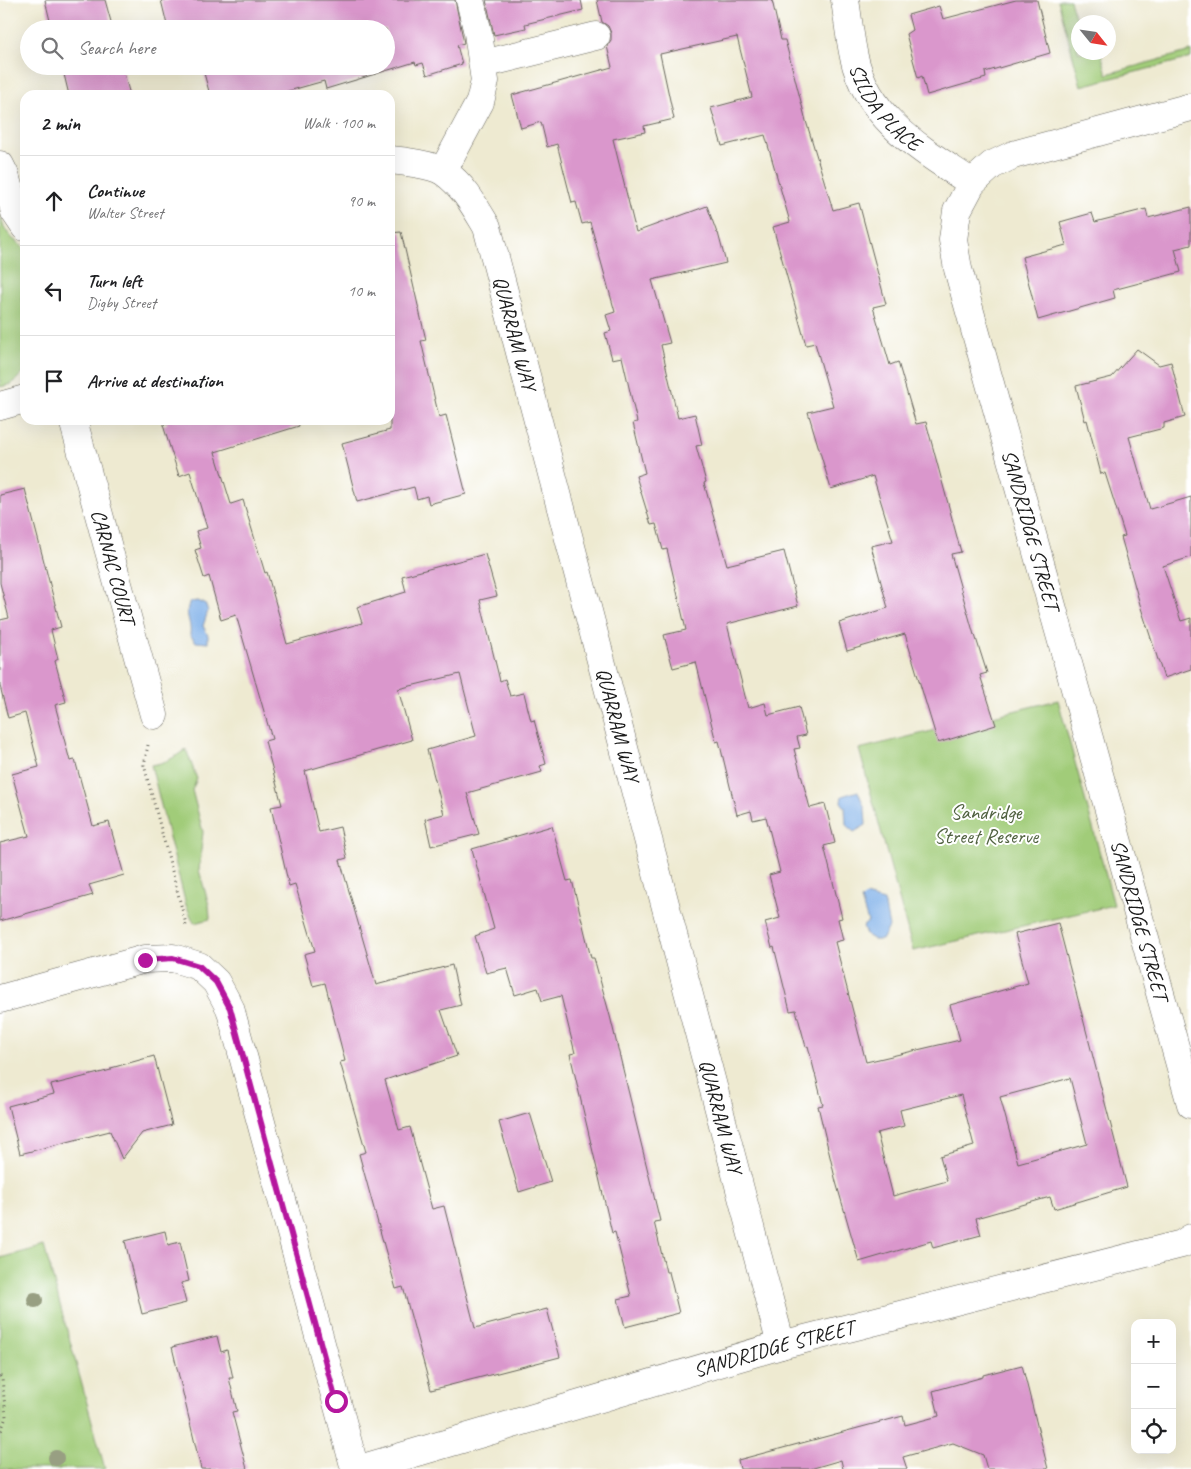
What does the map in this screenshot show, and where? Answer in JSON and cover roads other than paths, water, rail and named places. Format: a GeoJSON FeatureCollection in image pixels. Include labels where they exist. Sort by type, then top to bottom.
{"type":"FeatureCollection","features":[{"type":"Feature","properties":{"kind":"street"},"geometry":{"type":"LineString","coordinates":[[442,171],[480,102],[485,81],[478,34],[470,0]]}},
{"type":"Feature","properties":{"kind":"street","name":"SILDA PLACE"},"geometry":{"type":"LineString","coordinates":[[845,0],[854,58],[875,106],[906,138],[972,183]]}},
{"type":"Feature","properties":{"kind":"street"},"geometry":{"type":"LineString","coordinates":[[483,64],[596,36]]}},
{"type":"Feature","properties":{"kind":"street","name":"SANDRIDGE STREET"},"geometry":{"type":"LineString","coordinates":[[1191,107],[1013,155],[992,165],[972,183],[957,211],[952,240],[958,269],[1191,1104]]}},
{"type":"Feature","properties":{"kind":"street","name":"QUARRAM WAY"},"geometry":{"type":"LineString","coordinates":[[395,161],[409,162],[442,171],[469,197],[487,228],[781,1345]]}},
{"type":"Feature","properties":{"kind":"street"},"geometry":{"type":"LineString","coordinates":[[0,165],[5,175],[15,212],[20,220]]}},
{"type":"Feature","properties":{"kind":"street"},"geometry":{"type":"LineString","coordinates":[[0,406],[20,400]]}},
{"type":"Feature","properties":{"kind":"street","name":"CARNAC COURT"},"geometry":{"type":"LineString","coordinates":[[74,425],[154,715]]}},
{"type":"Feature","properties":{"kind":"street"},"geometry":{"type":"LineString","coordinates":[[0,998],[145,960],[187,962],[216,982],[230,1008],[355,1469]]}},
{"type":"Feature","properties":{"kind":"street","name":"SANDRIDGE STREET"},"geometry":{"type":"LineString","coordinates":[[360,1469],[781,1345],[1182,1244],[1191,1238]]}},
{"type":"Feature","properties":{"kind":"water"},"geometry":{"type":"Polygon","coordinates":[[[198,601],[205,604],[208,611],[203,626],[208,635],[208,643],[196,642],[190,635],[187,610],[190,602],[198,601]]]}},
{"type":"Feature","properties":{"kind":"water"},"geometry":{"type":"Polygon","coordinates":[[[858,791],[865,809],[866,825],[854,832],[846,825],[845,807],[841,802],[842,796],[858,791]]]}},
{"type":"Feature","properties":{"kind":"water"},"geometry":{"type":"Polygon","coordinates":[[[865,896],[884,901],[889,927],[882,940],[874,940],[866,935],[863,926],[868,922],[861,900],[865,896]]]}},
{"type":"Feature","properties":{"kind":"park label","name":"Sandridge Street Reserve"},"geometry":{"type":"Point","coordinates":[986,824]}}]}
